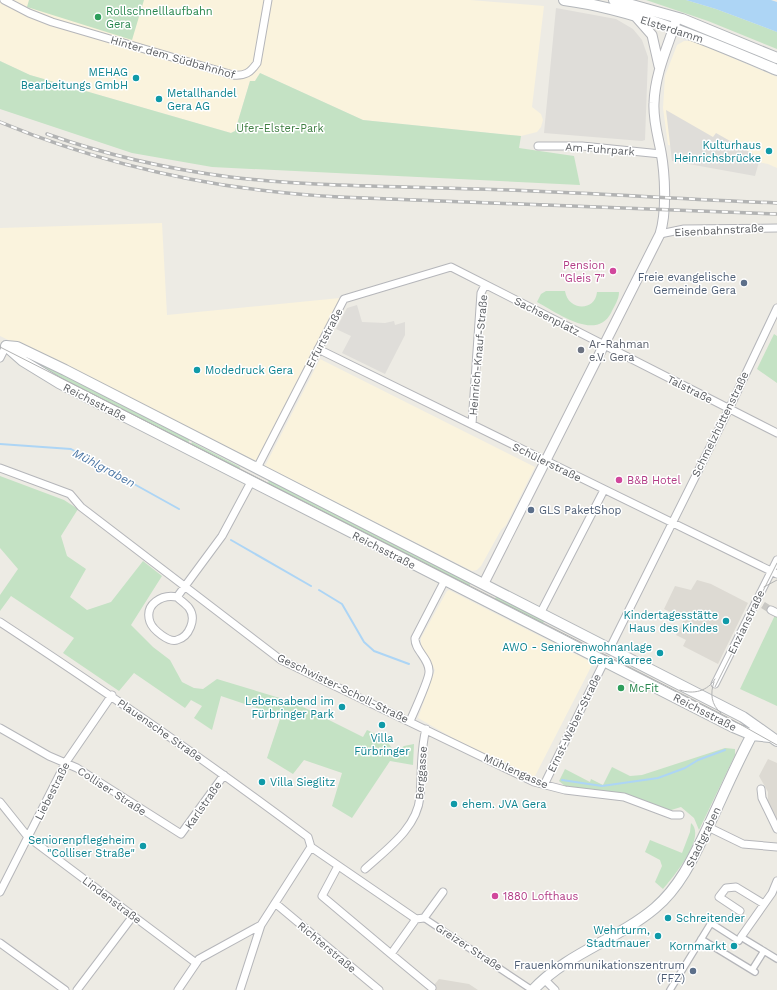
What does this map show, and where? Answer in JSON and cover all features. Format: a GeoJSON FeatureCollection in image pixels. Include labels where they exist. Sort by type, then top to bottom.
{"type":"FeatureCollection","features":[{"type":"Feature","properties":{"kind":"main road","name":"Elsterdamm"},"geometry":{"type":"LineString","coordinates":[[564,0],[586,4],[674,28],[702,38],[777,70]]}},
{"type":"Feature","properties":{"kind":"main road","name":"Elsterdamm"},"geometry":{"type":"LineString","coordinates":[[614,0],[677,18],[777,58]]}},
{"type":"Feature","properties":{"kind":"main road","name":"Reichsstraße"},"geometry":{"type":"LineString","coordinates":[[3,345],[17,347],[65,370],[541,612],[743,717],[755,730]]}},
{"type":"Feature","properties":{"kind":"main road","name":"Reichsstraße"},"geometry":{"type":"LineString","coordinates":[[3,345],[23,361],[59,383],[251,482],[733,727],[755,730],[773,739]]}},
{"type":"Feature","properties":{"kind":"main road"},"geometry":{"type":"LineString","coordinates":[[251,482],[257,468]]}},
{"type":"Feature","properties":{"kind":"main road"},"geometry":{"type":"LineString","coordinates":[[478,597],[484,583]]}},
{"type":"Feature","properties":{"kind":"main road"},"geometry":{"type":"LineString","coordinates":[[604,662],[610,648]]}},
{"type":"Feature","properties":{"kind":"main road","name":"Stadtgraben"},"geometry":{"type":"LineString","coordinates":[[532,990],[544,979],[579,954],[635,924],[657,907],[685,873],[755,730]]}},
{"type":"Feature","properties":{"kind":"street","name":"Hinter dem Südbahnhof"},"geometry":{"type":"LineString","coordinates":[[4,0],[29,13],[52,22],[233,75],[242,76],[251,72],[257,63],[268,0]]}},
{"type":"Feature","properties":{"kind":"street"},"geometry":{"type":"LineString","coordinates":[[637,18],[652,35],[659,69]]}},
{"type":"Feature","properties":{"kind":"street"},"geometry":{"type":"LineString","coordinates":[[484,583],[660,234],[664,217],[661,154],[654,112],[654,93],[659,69],[677,18]]}},
{"type":"Feature","properties":{"kind":"street","name":"Am Fuhrpark"},"geometry":{"type":"LineString","coordinates":[[538,146],[582,146],[661,154]]}},
{"type":"Feature","properties":{"kind":"street","name":"Eisenbahnstraße"},"geometry":{"type":"LineString","coordinates":[[660,234],[684,229],[777,228]]}},
{"type":"Feature","properties":{"kind":"street","name":"Erfurtstraße"},"geometry":{"type":"LineString","coordinates":[[257,468],[344,299],[450,267],[485,285]]}},
{"type":"Feature","properties":{"kind":"street","name":"Sachsenplatz"},"geometry":{"type":"LineString","coordinates":[[485,285],[604,346]]}},
{"type":"Feature","properties":{"kind":"street","name":"Heinrich-Knauf-Straße"},"geometry":{"type":"LineString","coordinates":[[472,424],[481,293],[485,285]]}},
{"type":"Feature","properties":{"kind":"street","name":"Schmelzhüttenstraße"},"geometry":{"type":"LineString","coordinates":[[610,648],[729,409],[777,308]]}},
{"type":"Feature","properties":{"kind":"street"},"geometry":{"type":"LineString","coordinates":[[0,358],[3,345]]}},
{"type":"Feature","properties":{"kind":"street","name":"Talstraße"},"geometry":{"type":"LineString","coordinates":[[604,346],[777,433]]}},
{"type":"Feature","properties":{"kind":"street","name":"Schülerstraße"},"geometry":{"type":"LineString","coordinates":[[318,349],[774,573]]}},
{"type":"Feature","properties":{"kind":"street","name":"Geschwister-Scholl-Straße"},"geometry":{"type":"LineString","coordinates":[[0,468],[70,494],[81,507],[281,660],[426,729]]}},
{"type":"Feature","properties":{"kind":"street"},"geometry":{"type":"LineString","coordinates":[[177,597],[222,536],[251,482]]}},
{"type":"Feature","properties":{"kind":"street"},"geometry":{"type":"LineString","coordinates":[[541,612],[604,490]]}},
{"type":"Feature","properties":{"kind":"street","name":"Enzianstraße"},"geometry":{"type":"LineString","coordinates":[[715,684],[759,604],[774,573],[777,560]]}},
{"type":"Feature","properties":{"kind":"street"},"geometry":{"type":"LineString","coordinates":[[410,721],[429,672],[427,663],[415,643],[415,638],[445,580]]}},
{"type":"Feature","properties":{"kind":"street"},"geometry":{"type":"LineString","coordinates":[[169,596],[177,597],[189,608],[192,618],[188,633],[185,637],[174,641],[169,640],[155,629],[150,623],[150,615],[154,602],[169,596]]}},
{"type":"Feature","properties":{"kind":"street","name":"Plauensche Straße"},"geometry":{"type":"LineString","coordinates":[[0,622],[112,695],[224,775],[308,837],[311,848]]}},
{"type":"Feature","properties":{"kind":"street","name":"Ernst-Weber-Straße"},"geometry":{"type":"LineString","coordinates":[[544,785],[604,662]]}},
{"type":"Feature","properties":{"kind":"street","name":"Liebestraße"},"geometry":{"type":"LineString","coordinates":[[0,892],[66,762],[112,695]]}},
{"type":"Feature","properties":{"kind":"street","name":"Colliser Straße"},"geometry":{"type":"LineString","coordinates":[[0,728],[49,756],[66,762],[181,834]]}},
{"type":"Feature","properties":{"kind":"street","name":"Mühlengasse"},"geometry":{"type":"LineString","coordinates":[[426,729],[534,782],[565,790],[624,797],[672,815],[680,815]]}},
{"type":"Feature","properties":{"kind":"street","name":"Berggasse"},"geometry":{"type":"LineString","coordinates":[[365,869],[403,833],[417,811],[420,798],[423,739],[426,729]]}},
{"type":"Feature","properties":{"kind":"street","name":"Karlstraße"},"geometry":{"type":"LineString","coordinates":[[181,834],[224,775]]}},
{"type":"Feature","properties":{"kind":"street"},"geometry":{"type":"LineString","coordinates":[[761,789],[762,798],[777,829]]}},
{"type":"Feature","properties":{"kind":"street","name":"Lindenstraße"},"geometry":{"type":"LineString","coordinates":[[0,802],[28,838],[196,963]]}},
{"type":"Feature","properties":{"kind":"street"},"geometry":{"type":"LineString","coordinates":[[708,827],[743,844],[777,847]]}},
{"type":"Feature","properties":{"kind":"street"},"geometry":{"type":"LineString","coordinates":[[240,990],[261,925],[311,848],[416,919],[391,954]]}},
{"type":"Feature","properties":{"kind":"street"},"geometry":{"type":"LineString","coordinates":[[338,866],[322,896],[432,988]]}},
{"type":"Feature","properties":{"kind":"street"},"geometry":{"type":"LineString","coordinates":[[670,990],[711,923],[739,941],[764,904],[777,881]]}},
{"type":"Feature","properties":{"kind":"street"},"geometry":{"type":"LineString","coordinates":[[740,911],[719,898],[726,888],[736,887],[764,904]]}},
{"type":"Feature","properties":{"kind":"street","name":"Greizer Straße"},"geometry":{"type":"LineString","coordinates":[[424,918],[443,892]]}},
{"type":"Feature","properties":{"kind":"street","name":"Richterstraße"},"geometry":{"type":"LineString","coordinates":[[275,903],[378,990]]}},
{"type":"Feature","properties":{"kind":"street"},"geometry":{"type":"LineString","coordinates":[[77,990],[133,916]]}},
{"type":"Feature","properties":{"kind":"street","name":"Greizer Straße"},"geometry":{"type":"LineString","coordinates":[[416,919],[424,918],[532,990]]}},
{"type":"Feature","properties":{"kind":"street"},"geometry":{"type":"LineString","coordinates":[[178,990],[199,959],[261,925]]}},
{"type":"Feature","properties":{"kind":"street"},"geometry":{"type":"LineString","coordinates":[[741,937],[777,958]]}},
{"type":"Feature","properties":{"kind":"street"},"geometry":{"type":"LineString","coordinates":[[702,939],[754,971],[765,952]]}},
{"type":"Feature","properties":{"kind":"street"},"geometry":{"type":"LineString","coordinates":[[0,943],[65,990]]}},
{"type":"Feature","properties":{"kind":"street"},"geometry":{"type":"LineString","coordinates":[[544,979],[555,990]]}},
{"type":"Feature","properties":{"kind":"shaded area"},"geometry":{"type":"Polygon","coordinates":[[[0,0],[470,0],[544,6],[532,107],[541,114],[543,120],[541,127],[537,132],[521,136],[363,120],[260,73],[255,81],[250,81],[235,131],[231,133],[30,75],[0,61],[0,0]]]}},
{"type":"Feature","properties":{"kind":"shaded area"},"geometry":{"type":"Polygon","coordinates":[[[556,8],[616,19],[633,29],[642,40],[648,57],[645,140],[642,141],[544,133],[556,8]]]}},
{"type":"Feature","properties":{"kind":"shaded area"},"geometry":{"type":"Polygon","coordinates":[[[684,41],[693,41],[777,77],[777,168],[768,164],[668,145],[663,108],[665,76],[677,45],[684,41]]]}},
{"type":"Feature","properties":{"kind":"shaded area"},"geometry":{"type":"Polygon","coordinates":[[[666,110],[713,137],[716,133],[760,158],[755,176],[672,161],[666,110]]]}},
{"type":"Feature","properties":{"kind":"shaded area"},"geometry":{"type":"Polygon","coordinates":[[[162,223],[167,315],[340,298],[256,461],[0,336],[0,228],[162,223]]]}},
{"type":"Feature","properties":{"kind":"shaded area"},"geometry":{"type":"Polygon","coordinates":[[[357,305],[362,322],[385,323],[394,321],[395,325],[405,322],[405,335],[385,374],[342,353],[351,336],[336,329],[347,308],[357,305]]]}},
{"type":"Feature","properties":{"kind":"shaded area"},"geometry":{"type":"Polygon","coordinates":[[[320,359],[535,467],[506,525],[501,530],[481,566],[477,570],[472,571],[265,466],[320,359]]]}},
{"type":"Feature","properties":{"kind":"shaded area"},"geometry":{"type":"Polygon","coordinates":[[[697,580],[711,584],[748,603],[718,664],[683,646],[686,640],[676,635],[684,619],[664,609],[675,586],[691,590],[697,580]]]}},
{"type":"Feature","properties":{"kind":"shaded area"},"geometry":{"type":"Polygon","coordinates":[[[449,590],[593,663],[534,778],[453,738],[418,718],[435,670],[421,645],[421,638],[447,591],[449,590]]]}},
{"type":"Feature","properties":{"kind":"shaded area"},"geometry":{"type":"Polygon","coordinates":[[[768,759],[777,763],[777,824],[768,803],[768,792],[759,776],[768,759]]]}},
{"type":"Feature","properties":{"kind":"shaded area"},"geometry":{"type":"Polygon","coordinates":[[[439,979],[469,984],[478,990],[430,990],[439,979]]]}},
{"type":"Feature","properties":{"kind":"green space","name":"Rollschnelllaufbahn Gera"},"geometry":{"type":"Polygon","coordinates":[[[29,0],[144,0],[132,40],[27,7],[29,0]]]}},
{"type":"Feature","properties":{"kind":"green space"},"geometry":{"type":"Polygon","coordinates":[[[646,0],[686,0],[716,9],[777,32],[777,49],[708,21],[646,0]]]}},
{"type":"Feature","properties":{"kind":"green space","name":"Ufer-Elster-Park"},"geometry":{"type":"Polygon","coordinates":[[[0,61],[30,75],[231,133],[235,131],[250,81],[255,81],[260,73],[363,120],[521,136],[519,148],[574,156],[580,185],[212,167],[132,153],[0,109],[0,61]]]}},
{"type":"Feature","properties":{"kind":"green space"},"geometry":{"type":"Polygon","coordinates":[[[546,291],[565,291],[567,298],[571,302],[581,306],[587,306],[592,303],[597,292],[619,292],[618,298],[611,313],[604,321],[596,325],[586,325],[565,318],[537,302],[541,294],[546,291]]]}},
{"type":"Feature","properties":{"kind":"green space"},"geometry":{"type":"Polygon","coordinates":[[[774,334],[777,336],[777,383],[757,369],[774,334]]]}},
{"type":"Feature","properties":{"kind":"green space"},"geometry":{"type":"Polygon","coordinates":[[[15,348],[191,437],[186,447],[47,375],[15,348]]]}},
{"type":"Feature","properties":{"kind":"green space"},"geometry":{"type":"Polygon","coordinates":[[[192,442],[240,467],[239,471],[189,448],[192,442]]]}},
{"type":"Feature","properties":{"kind":"green space"},"geometry":{"type":"Polygon","coordinates":[[[0,476],[64,500],[78,509],[61,536],[67,556],[86,569],[70,597],[87,610],[111,602],[143,561],[162,576],[131,625],[153,647],[170,660],[182,682],[194,688],[203,689],[217,679],[293,702],[363,737],[367,730],[385,738],[395,753],[404,746],[414,744],[413,765],[390,761],[352,818],[332,806],[342,773],[304,760],[293,774],[267,758],[281,716],[221,696],[212,730],[194,718],[202,706],[191,700],[185,708],[134,673],[119,691],[63,653],[74,638],[11,596],[0,611],[0,595],[18,569],[0,548],[0,476]]]}},
{"type":"Feature","properties":{"kind":"green space"},"geometry":{"type":"Polygon","coordinates":[[[269,479],[471,582],[469,587],[317,513],[319,509],[268,483],[269,479]]]}},
{"type":"Feature","properties":{"kind":"green space"},"geometry":{"type":"Polygon","coordinates":[[[498,593],[546,617],[541,628],[493,603],[498,593]]]}},
{"type":"Feature","properties":{"kind":"green space"},"geometry":{"type":"Polygon","coordinates":[[[776,613],[777,614],[777,706],[740,689],[776,613]]]}},
{"type":"Feature","properties":{"kind":"green space"},"geometry":{"type":"Polygon","coordinates":[[[725,748],[735,749],[735,755],[699,830],[694,818],[681,807],[668,811],[627,795],[565,786],[559,781],[565,769],[590,782],[591,779],[603,785],[612,767],[630,776],[642,775],[725,748]]]}},
{"type":"Feature","properties":{"kind":"green space"},"geometry":{"type":"Polygon","coordinates":[[[691,823],[695,829],[695,838],[692,847],[674,876],[663,889],[655,882],[662,866],[660,860],[645,852],[650,840],[682,853],[690,832],[691,823]]]}},
{"type":"Feature","properties":{"kind":"water"},"geometry":{"type":"Polygon","coordinates":[[[686,0],[771,0],[777,2],[777,32],[716,9],[686,0]]]}},
{"type":"Feature","properties":{"kind":"waterway","name":"Mühlgraben"},"geometry":{"type":"LineString","coordinates":[[0,444],[71,449],[179,509]]}},
{"type":"Feature","properties":{"kind":"waterway","name":"Mühlgraben"},"geometry":{"type":"LineString","coordinates":[[231,540],[311,586]]}},
{"type":"Feature","properties":{"kind":"waterway","name":"Mühlgraben"},"geometry":{"type":"LineString","coordinates":[[319,590],[342,604],[364,642],[374,651],[409,664]]}},
{"type":"Feature","properties":{"kind":"waterway","name":"Mühlgraben"},"geometry":{"type":"LineString","coordinates":[[562,780],[602,786],[658,778],[725,750]]}},
{"type":"Feature","properties":{"kind":"tunnel"},"geometry":{"type":"LineString","coordinates":[[763,605],[771,610]]}},
{"type":"Feature","properties":{"kind":"tram line"},"geometry":{"type":"LineString","coordinates":[[0,347],[729,718],[777,745]]}},
{"type":"Feature","properties":{"kind":"tram line"},"geometry":{"type":"LineString","coordinates":[[715,687],[777,563]]}},
{"type":"Feature","properties":{"kind":"tram line"},"geometry":{"type":"LineString","coordinates":[[764,587],[777,580]]}},
{"type":"Feature","properties":{"kind":"tram line"},"geometry":{"type":"LineString","coordinates":[[680,690],[690,692],[700,691],[712,683],[715,679]]}},
{"type":"Feature","properties":{"kind":"tram line"},"geometry":{"type":"LineString","coordinates":[[714,682],[712,699],[713,703],[721,713]]}},
{"type":"Feature","properties":{"kind":"railway"},"geometry":{"type":"LineString","coordinates":[[0,122],[82,152],[124,164],[166,174],[252,189],[339,197],[777,214]]}},
{"type":"Feature","properties":{"kind":"railway"},"geometry":{"type":"LineString","coordinates":[[47,134],[114,155],[160,165],[207,174],[292,183],[515,190],[777,203]]}},
{"type":"Feature","properties":{"kind":"place","name":"Rollschnelllaufbahn Gera"},"geometry":{"type":"Point","coordinates":[98,17]}},
{"type":"Feature","properties":{"kind":"place","name":"MEHAG Bearbeitungs GmbH"},"geometry":{"type":"Point","coordinates":[136,78]}},
{"type":"Feature","properties":{"kind":"place","name":"Metallhandel Gera AG"},"geometry":{"type":"Point","coordinates":[159,99]}},
{"type":"Feature","properties":{"kind":"place","name":"Kulturhaus Heinrichsbrücke"},"geometry":{"type":"Point","coordinates":[769,151]}},
{"type":"Feature","properties":{"kind":"place","name":"Pension \"Gleis 7\""},"geometry":{"type":"Point","coordinates":[613,271]}},
{"type":"Feature","properties":{"kind":"place","name":"Freie evangelische Gemeinde Gera"},"geometry":{"type":"Point","coordinates":[744,283]}},
{"type":"Feature","properties":{"kind":"place","name":"Ar-Rahman e.V. Gera"},"geometry":{"type":"Point","coordinates":[581,350]}},
{"type":"Feature","properties":{"kind":"place","name":"Modedruck Gera"},"geometry":{"type":"Point","coordinates":[197,370]}},
{"type":"Feature","properties":{"kind":"place","name":"B&B Hotel"},"geometry":{"type":"Point","coordinates":[619,480]}},
{"type":"Feature","properties":{"kind":"place","name":"GLS PaketShop"},"geometry":{"type":"Point","coordinates":[531,510]}},
{"type":"Feature","properties":{"kind":"place","name":"Kindertagesstätte Haus des Kindes"},"geometry":{"type":"Point","coordinates":[726,621]}},
{"type":"Feature","properties":{"kind":"place","name":"AWO - Seniorenwohnanlage Gera Karree"},"geometry":{"type":"Point","coordinates":[660,653]}},
{"type":"Feature","properties":{"kind":"place","name":"McFit"},"geometry":{"type":"Point","coordinates":[621,688]}},
{"type":"Feature","properties":{"kind":"place","name":"Lebensabend im Fürbringer Park"},"geometry":{"type":"Point","coordinates":[342,707]}},
{"type":"Feature","properties":{"kind":"place","name":"Villa Fürbringer"},"geometry":{"type":"Point","coordinates":[382,725]}},
{"type":"Feature","properties":{"kind":"place","name":"Villa Sieglitz"},"geometry":{"type":"Point","coordinates":[262,782]}},
{"type":"Feature","properties":{"kind":"place","name":"ehem. JVA Gera"},"geometry":{"type":"Point","coordinates":[454,804]}},
{"type":"Feature","properties":{"kind":"place","name":"Seniorenpflegeheim \"Colliser Straße\""},"geometry":{"type":"Point","coordinates":[143,846]}},
{"type":"Feature","properties":{"kind":"place","name":"1880 Lofthaus"},"geometry":{"type":"Point","coordinates":[495,896]}},
{"type":"Feature","properties":{"kind":"place","name":"Schreitender"},"geometry":{"type":"Point","coordinates":[668,918]}},
{"type":"Feature","properties":{"kind":"place","name":"Wehrturm, Stadtmauer"},"geometry":{"type":"Point","coordinates":[658,936]}},
{"type":"Feature","properties":{"kind":"place","name":"Kornmarkt"},"geometry":{"type":"Point","coordinates":[734,946]}},
{"type":"Feature","properties":{"kind":"place","name":"Frauenkommunikationszentrum (FFZ)"},"geometry":{"type":"Point","coordinates":[693,971]}}]}
